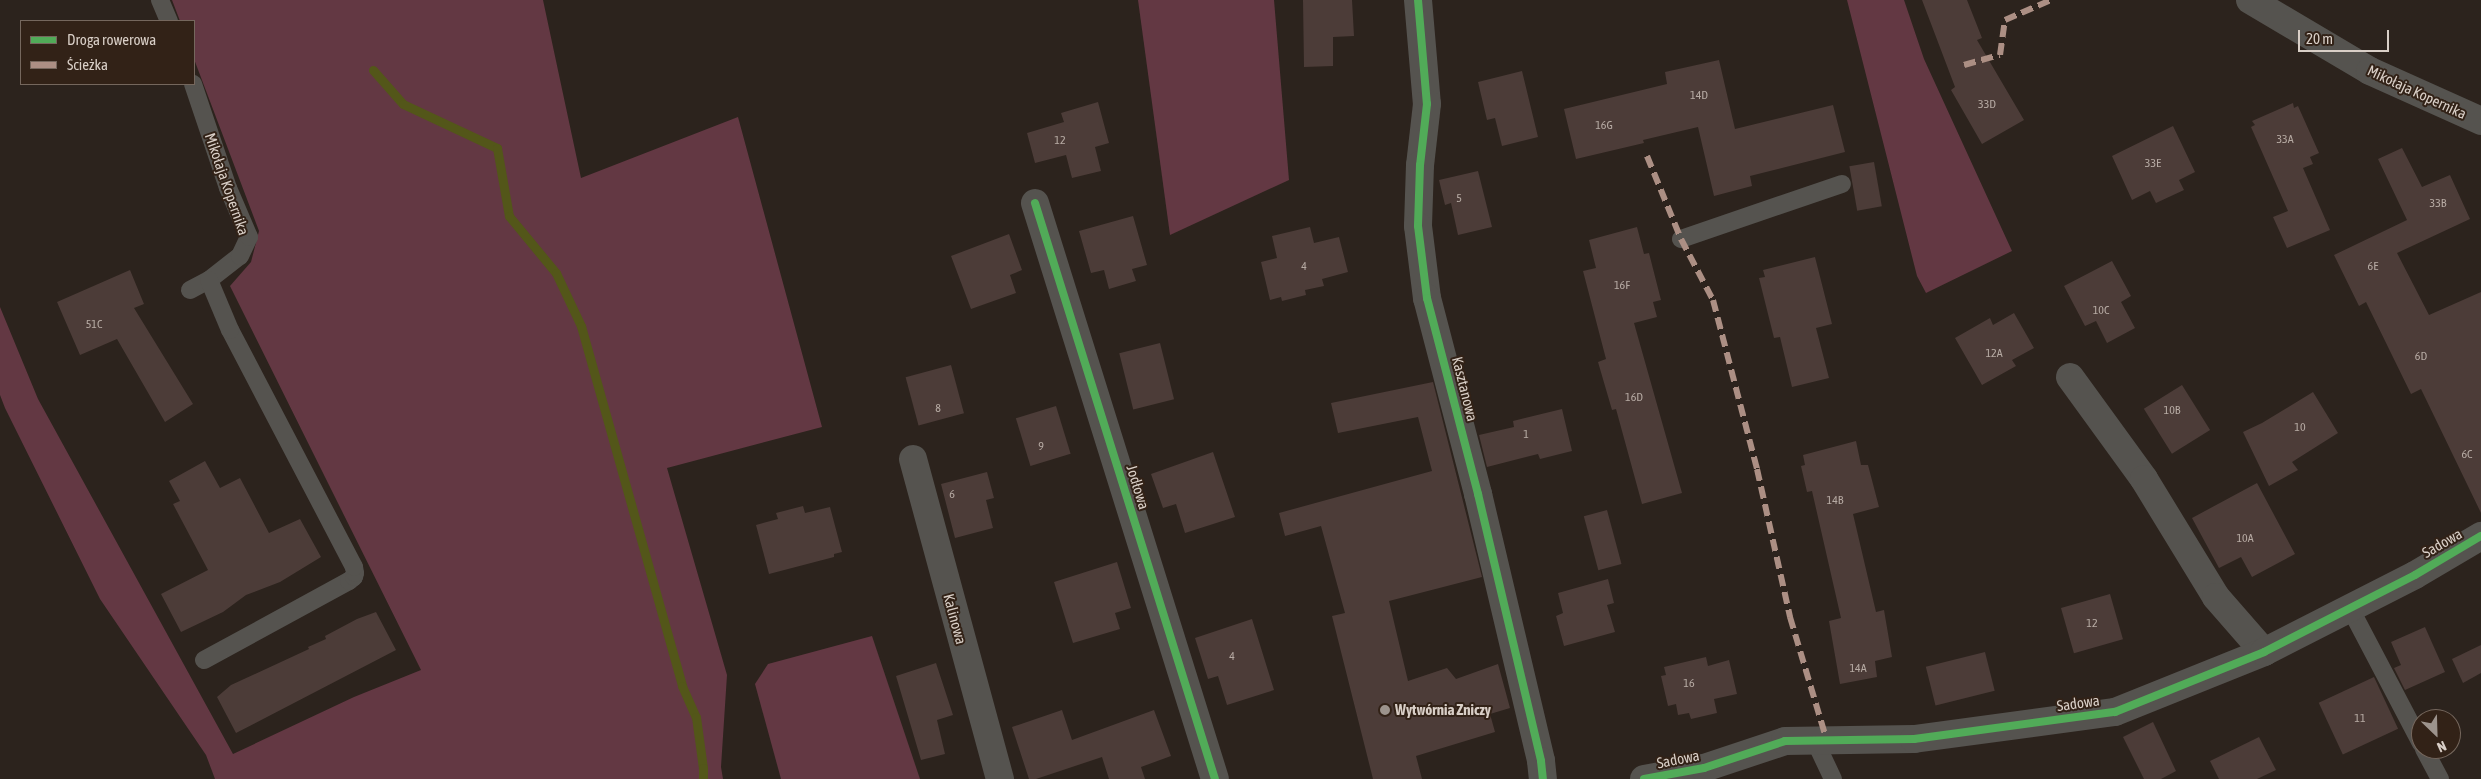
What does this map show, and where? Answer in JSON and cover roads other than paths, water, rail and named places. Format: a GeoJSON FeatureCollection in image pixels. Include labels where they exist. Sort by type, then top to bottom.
{"type":"FeatureCollection","features":[{"type":"Feature","properties":{"kind":"street","name":"Kasztanowa"},"geometry":{"type":"LineString","coordinates":[[1418,0],[1427,104],[1420,165],[1418,226],[1427,298],[1478,494],[1541,761],[1543,779]]}},
{"type":"Feature","properties":{"kind":"street","name":"Mikołaja Kopernika"},"geometry":{"type":"LineString","coordinates":[[2250,0],[2370,71],[2481,121]]}},
{"type":"Feature","properties":{"kind":"street","name":"Jodłowa"},"geometry":{"type":"LineString","coordinates":[[1035,203],[1215,779]]}},
{"type":"Feature","properties":{"kind":"street"},"geometry":{"type":"LineString","coordinates":[[2070,377],[2144,479],[2216,597],[2264,652]]}},
{"type":"Feature","properties":{"kind":"street","name":"Kalinowa"},"geometry":{"type":"LineString","coordinates":[[913,459],[1000,779]]}},
{"type":"Feature","properties":{"kind":"street","name":"Sadowa"},"geometry":{"type":"LineString","coordinates":[[1644,779],[1705,774],[1785,741],[1914,739],[2115,712],[2264,652],[2415,575],[2481,536]]}},
{"type":"Feature","properties":{"kind":"lane"},"geometry":{"type":"LineString","coordinates":[[160,0],[169,20]]}},
{"type":"Feature","properties":{"kind":"lane","name":"Mikołaja Kopernika"},"geometry":{"type":"LineString","coordinates":[[190,290],[209,280],[240,256],[249,237],[228,188],[193,85]]}},
{"type":"Feature","properties":{"kind":"lane"},"geometry":{"type":"LineString","coordinates":[[1681,239],[1842,184]]}},
{"type":"Feature","properties":{"kind":"lane"},"geometry":{"type":"LineString","coordinates":[[204,660],[349,581],[354,577],[355,573],[354,567],[230,330],[209,280]]}},
{"type":"Feature","properties":{"kind":"lane"},"geometry":{"type":"LineString","coordinates":[[2350,608],[2411,724]]}},
{"type":"Feature","properties":{"kind":"lane"},"geometry":{"type":"LineString","coordinates":[[1815,741],[1833,779]]}},
{"type":"Feature","properties":{"kind":"lane"},"geometry":{"type":"LineString","coordinates":[[2429,759],[2440,779]]}},
{"type":"Feature","properties":{"kind":"waterway"},"geometry":{"type":"LineString","coordinates":[[373,70],[403,104],[497,148],[509,216],[556,273],[581,326],[682,686],[696,717],[703,779]]}},
{"type":"Feature","properties":{"kind":"place","name":"Wytwórnia Zniczy"},"geometry":{"type":"Point","coordinates":[1385,710]}}]}
